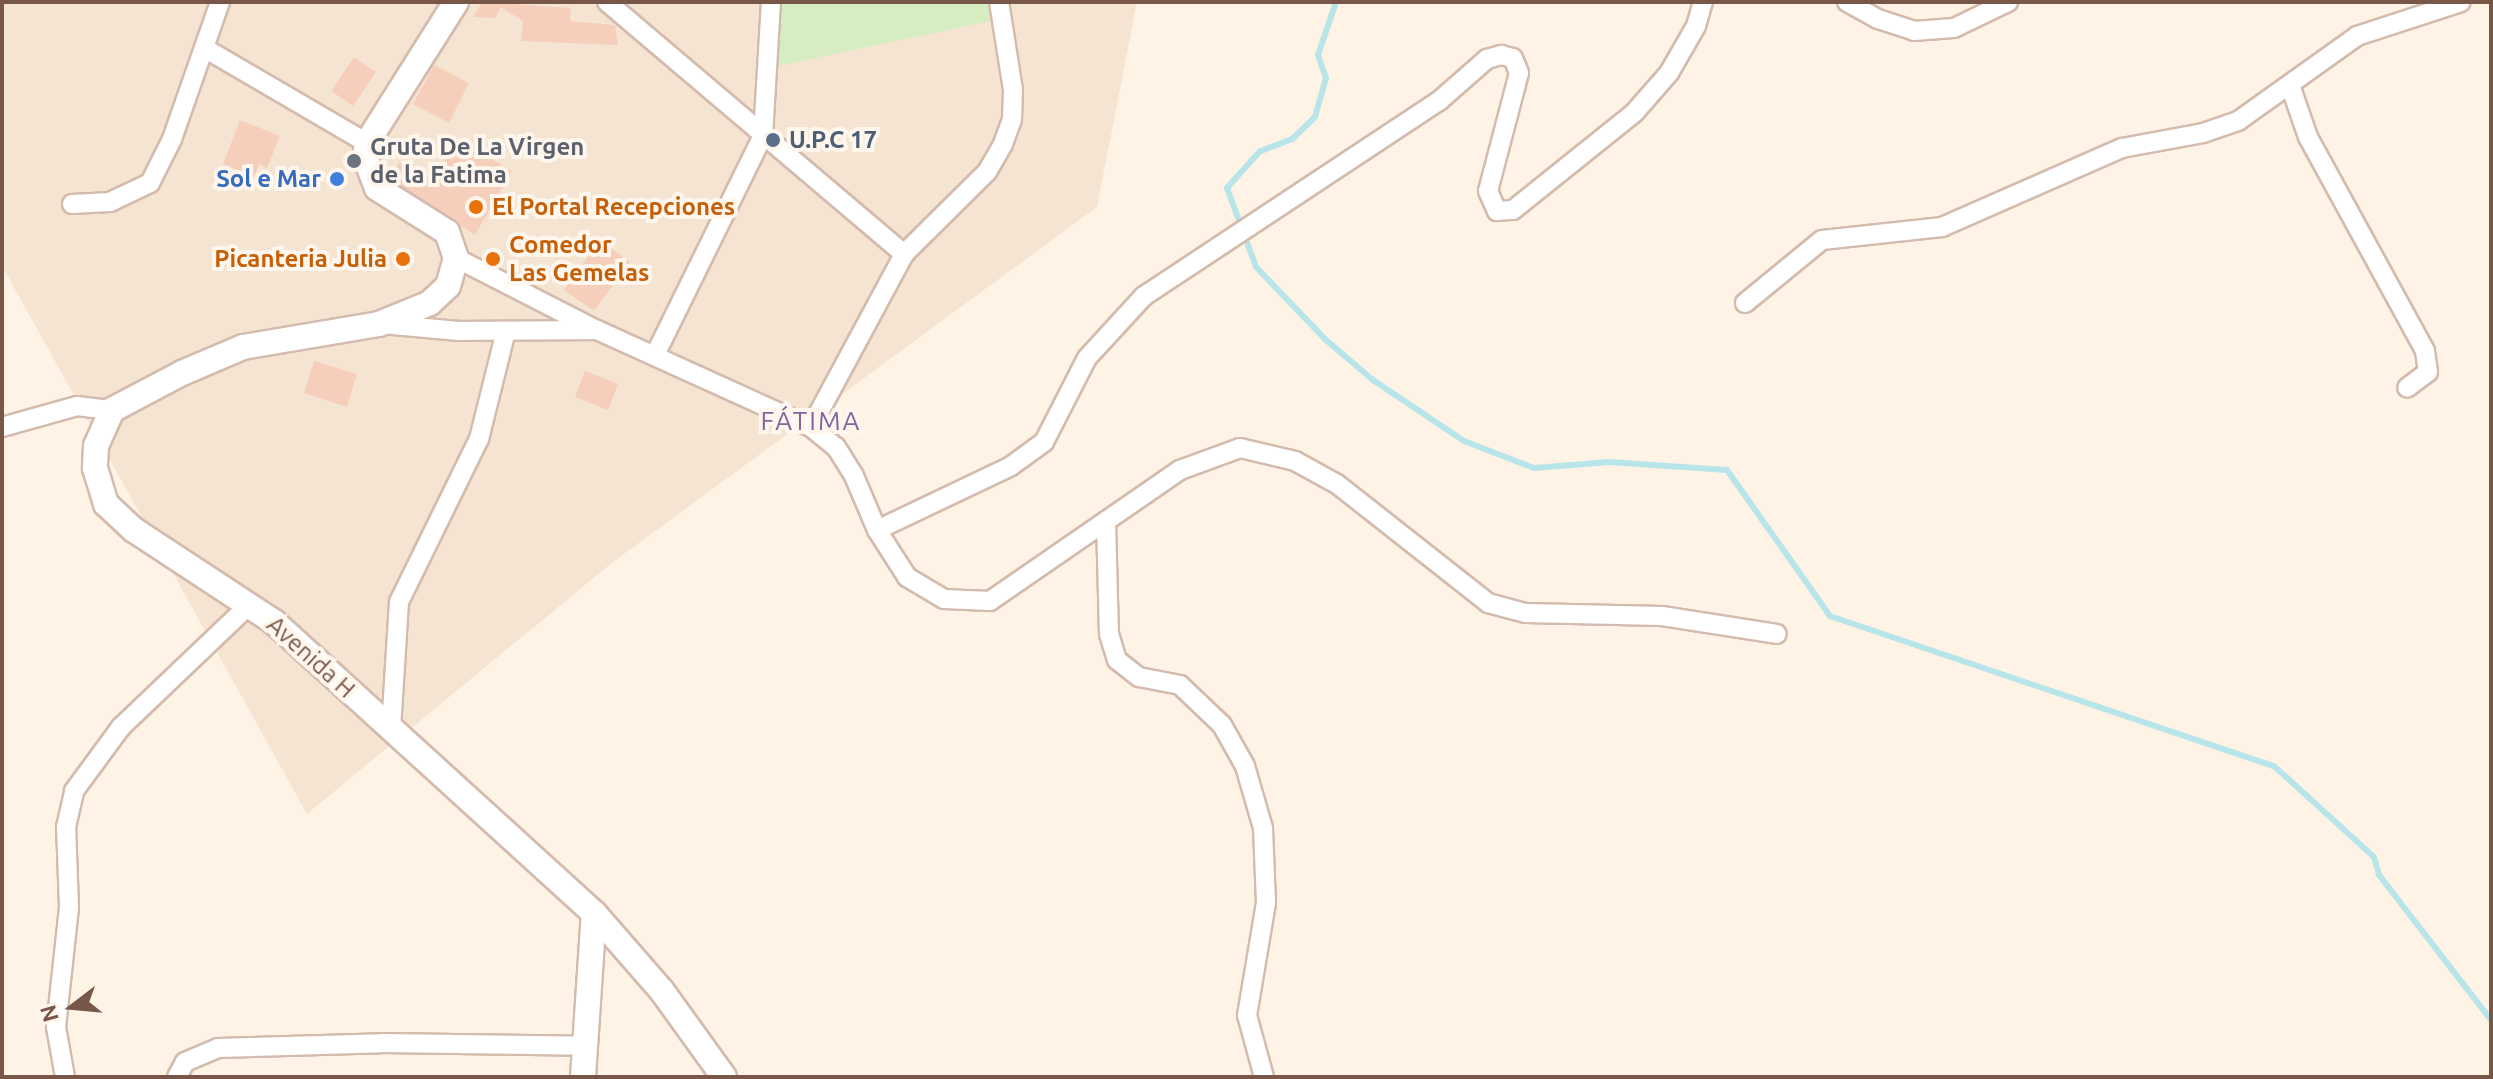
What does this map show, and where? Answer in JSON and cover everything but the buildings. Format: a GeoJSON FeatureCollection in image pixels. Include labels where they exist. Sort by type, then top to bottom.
{"type":"FeatureCollection","features":[{"type":"Feature","properties":{"kind":"street"},"geometry":{"type":"LineString","coordinates":[[72,204],[110,202],[150,183],[206,49],[220,2]]}},
{"type":"Feature","properties":{"kind":"street"},"geometry":{"type":"LineString","coordinates":[[2,427],[77,406],[112,410],[243,347],[379,324],[430,303],[448,286],[456,258],[447,232],[377,188],[368,175],[367,143],[456,2]]}},
{"type":"Feature","properties":{"kind":"street"},"geometry":{"type":"LineString","coordinates":[[607,2],[904,254]]}},
{"type":"Feature","properties":{"kind":"street"},"geometry":{"type":"LineString","coordinates":[[656,353],[763,136],[771,2]]}},
{"type":"Feature","properties":{"kind":"street"},"geometry":{"type":"LineString","coordinates":[[811,427],[904,254],[987,172],[1003,144],[1012,119],[1013,90],[999,2]]}},
{"type":"Feature","properties":{"kind":"street"},"geometry":{"type":"LineString","coordinates":[[877,530],[984,481],[1044,442],[1087,358],[1112,327],[1144,296],[1439,101],[1487,59],[1501,55],[1513,58],[1519,73],[1488,191],[1497,211],[1513,210],[1634,113],[1669,73],[1696,26],[1703,2]]}},
{"type":"Feature","properties":{"kind":"street"},"geometry":{"type":"LineString","coordinates":[[1847,2],[1878,19],[1914,31],[1954,28],[2008,2]]}},
{"type":"Feature","properties":{"kind":"street"},"geometry":{"type":"LineString","coordinates":[[1745,303],[1822,240],[1942,227],[2122,148],[2203,133],[2238,121],[2357,36],[2461,2]]}},
{"type":"Feature","properties":{"kind":"street"},"geometry":{"type":"LineString","coordinates":[[206,49],[367,143]]}},
{"type":"Feature","properties":{"kind":"street"},"geometry":{"type":"LineString","coordinates":[[2290,85],[2329,177],[2425,351],[2428,372],[2407,388]]}},
{"type":"Feature","properties":{"kind":"street"},"geometry":{"type":"LineString","coordinates":[[456,258],[597,330],[656,353],[811,427],[842,456],[877,530],[907,577],[944,599],[990,601],[1180,470],[1240,448],[1295,461],[1337,484],[1488,603],[1526,613],[1662,616],[1777,634]]}},
{"type":"Feature","properties":{"kind":"street"},"geometry":{"type":"LineString","coordinates":[[379,324],[506,331],[597,330]]}},
{"type":"Feature","properties":{"kind":"street"},"geometry":{"type":"LineString","coordinates":[[391,729],[399,602],[479,439],[506,331]]}},
{"type":"Feature","properties":{"kind":"street","name":"Avenida H"},"geometry":{"type":"LineString","coordinates":[[112,410],[96,446],[95,468],[106,504],[134,530],[250,604],[594,913],[662,991],[724,1077]]}},
{"type":"Feature","properties":{"kind":"street"},"geometry":{"type":"LineString","coordinates":[[1106,521],[1109,634],[1117,660],[1139,677],[1180,685],[1222,725],[1245,766],[1263,828],[1266,903],[1247,1015],[1264,1077]]}},
{"type":"Feature","properties":{"kind":"street"},"geometry":{"type":"LineString","coordinates":[[65,1077],[56,1027],[69,907],[66,827],[74,791],[121,727],[250,604]]}},
{"type":"Feature","properties":{"kind":"street"},"geometry":{"type":"LineString","coordinates":[[583,1077],[594,913]]}},
{"type":"Feature","properties":{"kind":"street"},"geometry":{"type":"LineString","coordinates":[[177,1077],[185,1062],[218,1048],[382,1043],[586,1046]]}},
{"type":"Feature","properties":{"kind":"shaded area"},"geometry":{"type":"Polygon","coordinates":[[[2,2],[1137,2],[1097,207],[613,562],[307,814],[2,266],[2,2]]]}},
{"type":"Feature","properties":{"kind":"green space"},"geometry":{"type":"Polygon","coordinates":[[[781,2],[991,2],[995,20],[773,67],[781,2]]]}},
{"type":"Feature","properties":{"kind":"waterway"},"geometry":{"type":"LineString","coordinates":[[1336,2],[1318,55],[1326,78],[1315,117],[1292,139],[1260,151],[1227,188],[1256,267],[1326,340],[1373,380],[1464,441],[1534,468],[1610,462],[1727,470],[1830,616],[2274,766],[2374,857],[2379,875],[2491,1020]]}},
{"type":"Feature","properties":{"kind":"place","name":"U.P.C 17"},"geometry":{"type":"Point","coordinates":[773,140]}},
{"type":"Feature","properties":{"kind":"place","name":"Gruta De La Virgen de la Fatima"},"geometry":{"type":"Point","coordinates":[354,161]}},
{"type":"Feature","properties":{"kind":"place","name":"Sol e Mar"},"geometry":{"type":"Point","coordinates":[337,179]}},
{"type":"Feature","properties":{"kind":"place","name":"El Portal Recepciones"},"geometry":{"type":"Point","coordinates":[476,207]}},
{"type":"Feature","properties":{"kind":"place","name":"Picanteria Julia"},"geometry":{"type":"Point","coordinates":[403,259]}},
{"type":"Feature","properties":{"kind":"place","name":"Comedor Las Gemelas"},"geometry":{"type":"Point","coordinates":[493,259]}},
{"type":"Feature","properties":{"kind":"district","name":"FÁTIMA"},"geometry":{"type":"Point","coordinates":[811,421]}}]}
